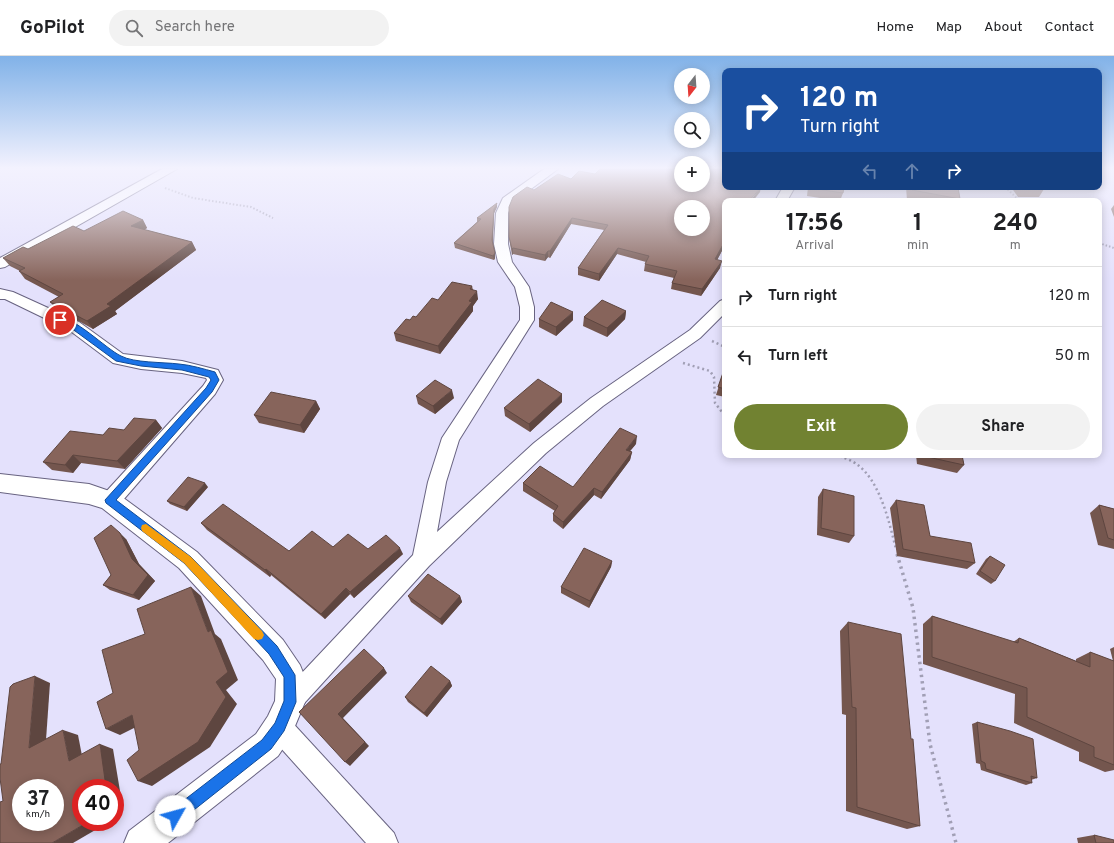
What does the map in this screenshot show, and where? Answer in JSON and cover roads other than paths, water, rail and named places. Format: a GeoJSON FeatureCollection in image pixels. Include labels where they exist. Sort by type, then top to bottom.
{"type":"FeatureCollection","features":[{"type":"Feature","properties":{"kind":"street"},"geometry":{"type":"LineString","coordinates":[[0,264],[107,206]]}},
{"type":"Feature","properties":{"kind":"street"},"geometry":{"type":"LineString","coordinates":[[422,559],[440,469],[444,454],[451,438],[527,320],[527,307],[522,287],[505,262],[501,244],[502,213],[505,206]]}},
{"type":"Feature","properties":{"kind":"street"},"geometry":{"type":"LineString","coordinates":[[0,294],[8,295],[74,326],[119,359],[182,367],[212,374],[215,380],[209,390],[110,500]]}},
{"type":"Feature","properties":{"kind":"street"},"geometry":{"type":"LineString","coordinates":[[141,843],[267,745],[279,727],[290,702],[422,559],[540,448],[597,402],[695,334],[722,307]]}},
{"type":"Feature","properties":{"kind":"street"},"geometry":{"type":"LineString","coordinates":[[0,483],[89,494],[110,500],[188,560],[273,650],[290,675],[290,702]]}},
{"type":"Feature","properties":{"kind":"street"},"geometry":{"type":"LineString","coordinates":[[279,727],[384,843]]}}]}
